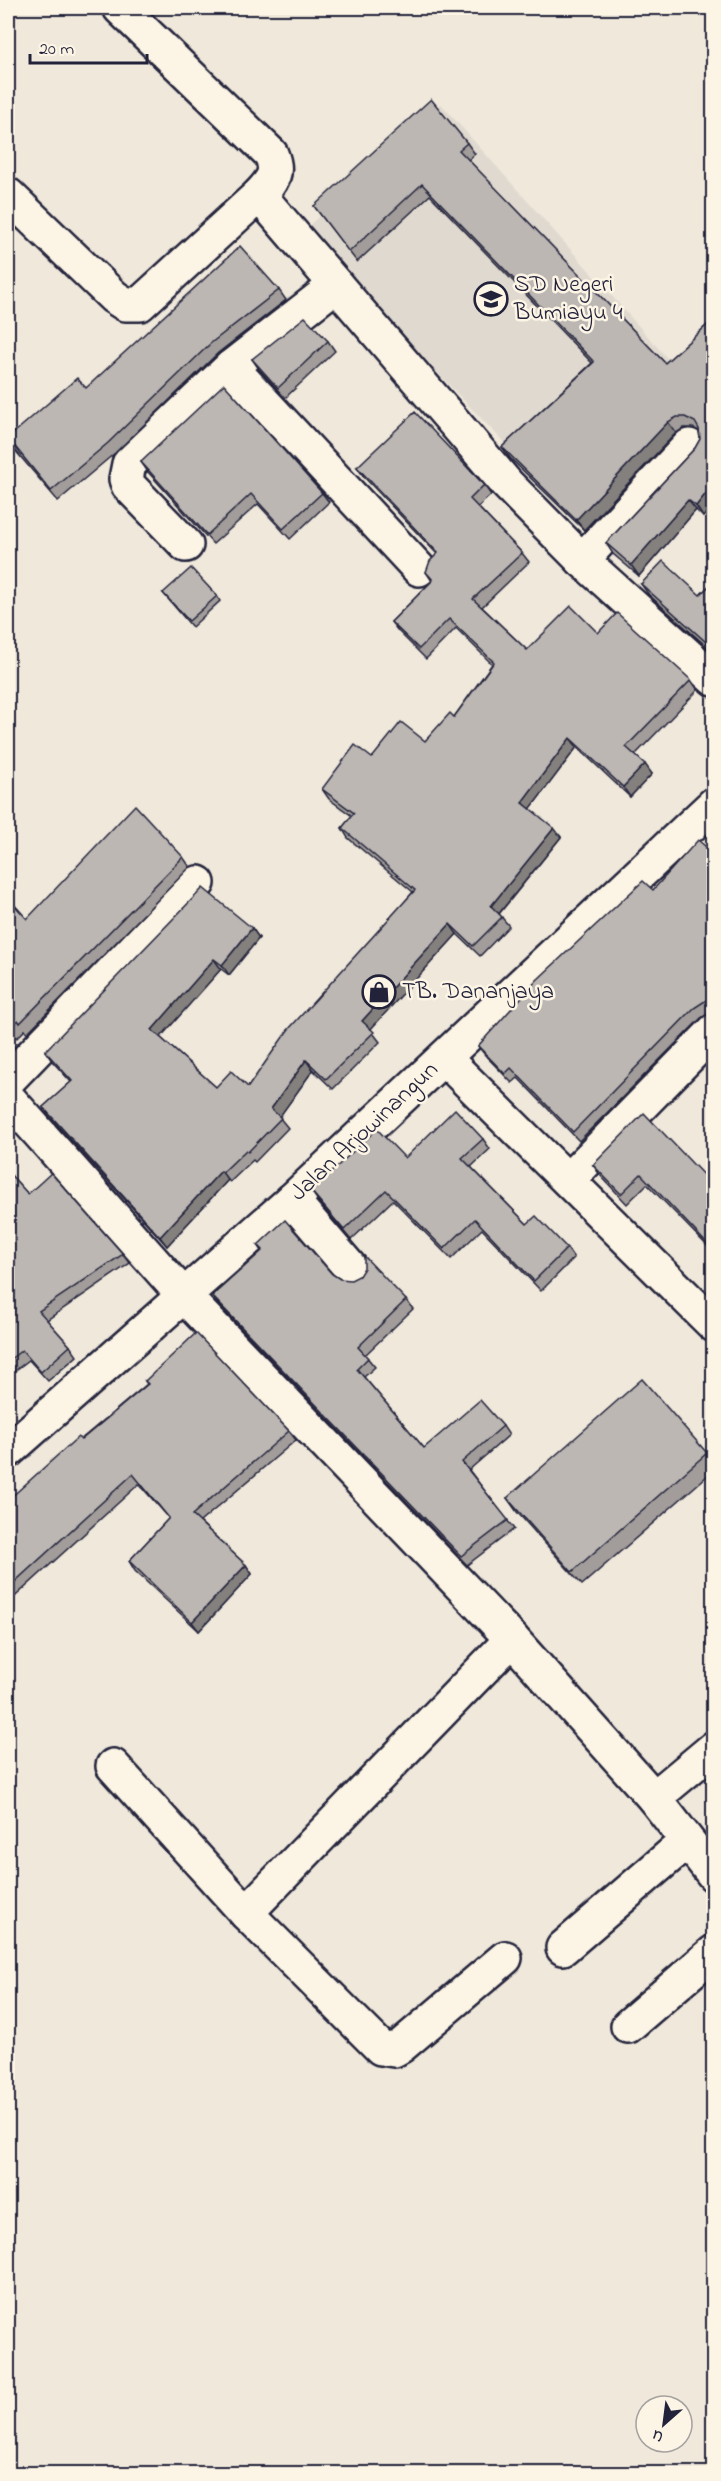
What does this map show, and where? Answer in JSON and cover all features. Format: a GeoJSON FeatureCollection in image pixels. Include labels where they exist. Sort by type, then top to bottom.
{"type":"FeatureCollection","features":[{"type":"Feature","properties":{"kind":"street"},"geometry":{"type":"LineString","coordinates":[[8,195],[114,297],[125,304],[140,304],[275,178],[276,166],[271,154],[120,8]]}},
{"type":"Feature","properties":{"kind":"street"},"geometry":{"type":"LineString","coordinates":[[259,195],[507,484],[582,560],[714,679]]}},
{"type":"Feature","properties":{"kind":"street"},"geometry":{"type":"LineString","coordinates":[[186,545],[128,485],[127,471],[133,458],[231,367],[336,285]]}},
{"type":"Feature","properties":{"kind":"street"},"geometry":{"type":"LineString","coordinates":[[231,367],[419,569]]}},
{"type":"Feature","properties":{"kind":"street"},"geometry":{"type":"LineString","coordinates":[[582,560],[689,446]]}},
{"type":"Feature","properties":{"kind":"street","name":"Jalan Arjowinangun"},"geometry":{"type":"LineString","coordinates":[[8,1451],[292,1200],[714,804]]}},
{"type":"Feature","properties":{"kind":"street"},"geometry":{"type":"LineString","coordinates":[[8,1080],[198,883]]}},
{"type":"Feature","properties":{"kind":"street"},"geometry":{"type":"LineString","coordinates":[[568,1180],[714,1031]]}},
{"type":"Feature","properties":{"kind":"street"},"geometry":{"type":"LineString","coordinates":[[444,1058],[714,1325]]}},
{"type":"Feature","properties":{"kind":"street"},"geometry":{"type":"LineString","coordinates":[[8,1098],[183,1295],[512,1639],[654,1798],[686,1842],[714,1875]]}},
{"type":"Feature","properties":{"kind":"street"},"geometry":{"type":"LineString","coordinates":[[292,1200],[353,1271]]}},
{"type":"Feature","properties":{"kind":"street"},"geometry":{"type":"LineString","coordinates":[[246,1913],[512,1639]]}},
{"type":"Feature","properties":{"kind":"street"},"geometry":{"type":"LineString","coordinates":[[654,1798],[714,1748]]}},
{"type":"Feature","properties":{"kind":"street"},"geometry":{"type":"LineString","coordinates":[[113,1766],[246,1913],[375,2043],[387,2050],[401,2046],[506,1958]]}},
{"type":"Feature","properties":{"kind":"street"},"geometry":{"type":"LineString","coordinates":[[563,1948],[686,1842]]}},
{"type":"Feature","properties":{"kind":"street"},"geometry":{"type":"LineString","coordinates":[[628,2026],[714,1952]]}},
{"type":"Feature","properties":{"kind":"shaded area","name":"SD Negeri Bumiayu 4"},"geometry":{"type":"Polygon","coordinates":[[[441,104],[675,367],[550,490],[302,232],[441,104]]]}},
{"type":"Feature","properties":{"kind":"building"},"geometry":{"type":"Polygon","coordinates":[[[431,99],[467,143],[459,150],[665,363],[714,319],[714,498],[707,492],[696,506],[688,500],[631,565],[606,543],[695,448],[700,439],[699,429],[695,422],[685,417],[677,417],[668,422],[576,520],[502,447],[594,362],[422,184],[349,252],[314,206],[431,99]]]}},
{"type":"Feature","properties":{"kind":"building"},"geometry":{"type":"Polygon","coordinates":[[[240,246],[279,290],[211,343],[108,443],[51,491],[8,438],[77,378],[86,388],[240,246]]]}},
{"type":"Feature","properties":{"kind":"building"},"geometry":{"type":"Polygon","coordinates":[[[305,317],[328,341],[278,388],[252,359],[305,317]]]}},
{"type":"Feature","properties":{"kind":"building"},"geometry":{"type":"Polygon","coordinates":[[[224,384],[322,493],[283,529],[251,494],[207,535],[141,462],[224,384]]]}},
{"type":"Feature","properties":{"kind":"building"},"geometry":{"type":"Polygon","coordinates":[[[415,412],[484,485],[470,499],[522,553],[473,599],[527,650],[571,606],[598,633],[617,613],[691,680],[626,747],[645,764],[623,787],[570,738],[522,802],[554,828],[491,906],[502,917],[473,946],[450,924],[362,1021],[374,1032],[326,1079],[306,1060],[271,1109],[281,1118],[248,1152],[246,1150],[223,1172],[221,1171],[160,1237],[43,1107],[72,1081],[45,1051],[203,888],[252,928],[222,965],[214,959],[152,1030],[216,1087],[231,1071],[248,1087],[288,1030],[415,890],[342,828],[354,813],[322,789],[355,745],[372,758],[401,722],[425,741],[450,713],[454,717],[494,662],[449,619],[419,649],[391,622],[433,580],[426,572],[430,561],[438,553],[357,467],[415,412]]]}},
{"type":"Feature","properties":{"kind":"building"},"geometry":{"type":"Polygon","coordinates":[[[663,561],[700,595],[714,581],[714,649],[641,584],[663,561]]]}},
{"type":"Feature","properties":{"kind":"building"},"geometry":{"type":"Polygon","coordinates":[[[191,568],[217,596],[189,621],[163,593],[191,568]]]}},
{"type":"Feature","properties":{"kind":"building"},"geometry":{"type":"Polygon","coordinates":[[[135,805],[183,857],[20,1023],[18,1020],[10,1028],[8,1026],[8,898],[27,919],[135,805]]]}},
{"type":"Feature","properties":{"kind":"building"},"geometry":{"type":"Polygon","coordinates":[[[698,840],[711,851],[714,849],[714,997],[694,1008],[573,1132],[511,1068],[505,1074],[478,1046],[537,980],[643,881],[653,890],[698,840]]]}},
{"type":"Feature","properties":{"kind":"building"},"geometry":{"type":"Polygon","coordinates":[[[455,1109],[483,1139],[462,1158],[527,1224],[536,1216],[567,1248],[534,1281],[475,1219],[444,1249],[386,1190],[344,1230],[311,1191],[377,1129],[405,1158],[455,1109]]]}},
{"type":"Feature","properties":{"kind":"building"},"geometry":{"type":"Polygon","coordinates":[[[644,1113],[714,1186],[713,1250],[641,1174],[621,1194],[593,1165],[644,1113]]]}},
{"type":"Feature","properties":{"kind":"building"},"geometry":{"type":"Polygon","coordinates":[[[8,1172],[28,1194],[51,1173],[123,1254],[39,1311],[70,1346],[41,1372],[22,1350],[8,1361],[8,1172]]]}},
{"type":"Feature","properties":{"kind":"building"},"geometry":{"type":"Polygon","coordinates":[[[285,1220],[332,1274],[340,1279],[351,1280],[359,1276],[364,1268],[364,1256],[406,1300],[358,1347],[368,1358],[357,1369],[424,1448],[480,1400],[503,1426],[462,1462],[508,1520],[461,1556],[212,1296],[263,1250],[258,1245],[285,1220]]]}},
{"type":"Feature","properties":{"kind":"building"},"geometry":{"type":"Polygon","coordinates":[[[196,1333],[289,1431],[192,1515],[246,1565],[192,1622],[129,1561],[169,1518],[133,1474],[8,1588],[8,1500],[78,1437],[81,1440],[148,1384],[145,1381],[196,1333]]]}},
{"type":"Feature","properties":{"kind":"building"},"geometry":{"type":"Polygon","coordinates":[[[642,1379],[707,1453],[572,1572],[507,1498],[642,1379]]]}},
{"type":"Feature","properties":{"kind":"place","name":"SD Negeri Bumiayu 4"},"geometry":{"type":"Point","coordinates":[491,299]}},
{"type":"Feature","properties":{"kind":"place","name":"TB. Dananjaya"},"geometry":{"type":"Point","coordinates":[379,992]}}]}
